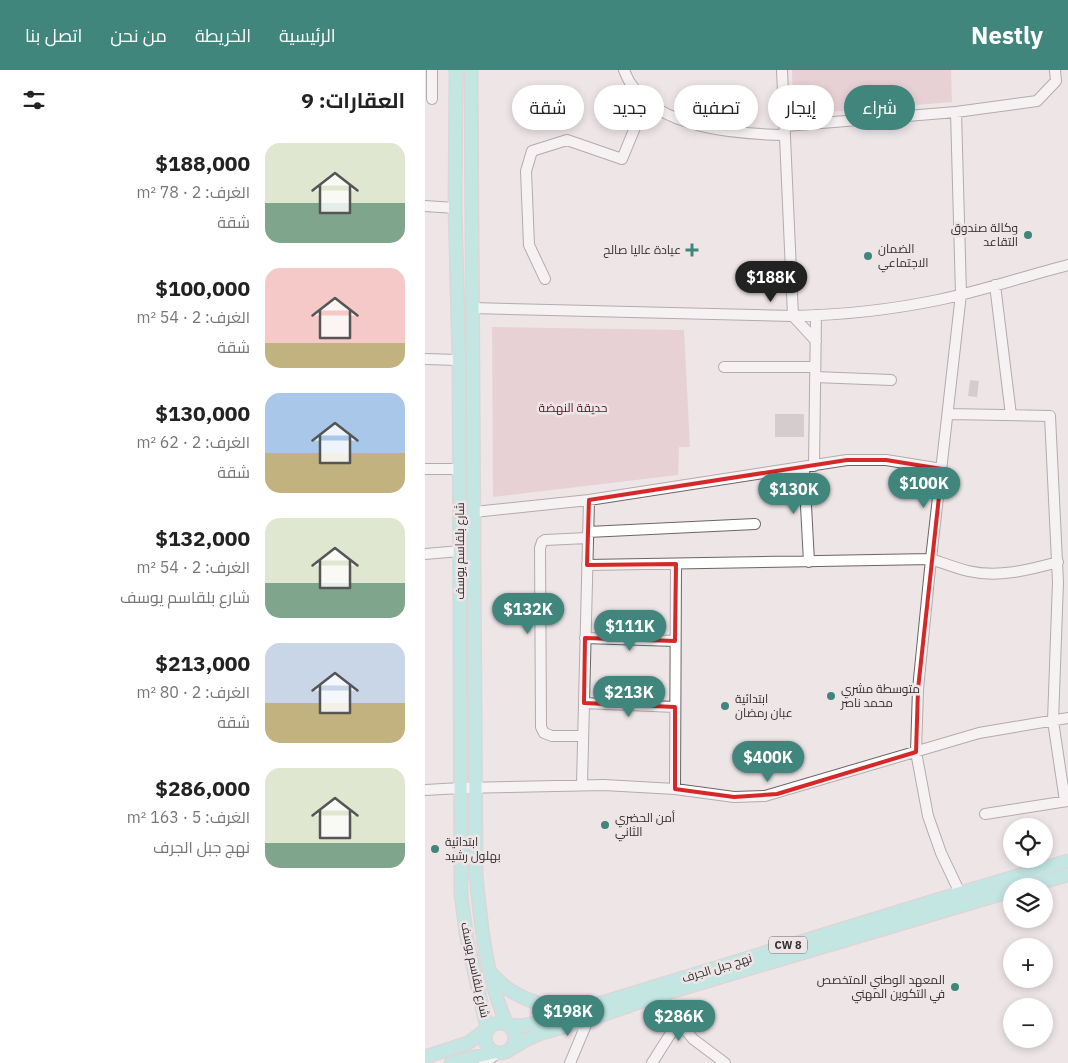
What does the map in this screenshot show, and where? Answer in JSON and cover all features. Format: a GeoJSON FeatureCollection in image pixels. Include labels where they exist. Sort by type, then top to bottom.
{"type":"FeatureCollection","features":[{"type":"Feature","properties":{"kind":"main road","name":"شارع بلقاسم يوسف"},"geometry":{"type":"LineString","coordinates":[[455,70],[455,208],[459,360],[461,895],[467,939],[487,1029]]}},
{"type":"Feature","properties":{"kind":"main road","name":"شارع بلقاسم يوسف"},"geometry":{"type":"LineString","coordinates":[[471,70],[476,875],[481,927],[490,972],[499,1009],[507,1025]]}},
{"type":"Feature","properties":{"kind":"main road","name":"نهج جبل الجرف"},"geometry":{"type":"LineString","coordinates":[[507,1025],[521,1026],[536,1023],[1068,861]]}},
{"type":"Feature","properties":{"kind":"main road"},"geometry":{"type":"LineString","coordinates":[[1053,879],[1068,875]]}},
{"type":"Feature","properties":{"kind":"main road","name":"نهج جبل الجرف"},"geometry":{"type":"LineString","coordinates":[[512,1048],[542,1034],[657,996],[1003,893]]}},
{"type":"Feature","properties":{"kind":"main road"},"geometry":{"type":"LineString","coordinates":[[490,972],[499,983],[521,997],[571,1012]]}},
{"type":"Feature","properties":{"kind":"main road"},"geometry":{"type":"LineString","coordinates":[[425,1057],[468,1043],[496,1023],[507,1025],[514,1032],[515,1037],[512,1048],[508,1051],[451,1063]]}},
{"type":"Feature","properties":{"kind":"main road"},"geometry":{"type":"LineString","coordinates":[[487,1029],[485,1034],[486,1044],[496,1053]]}},
{"type":"Feature","properties":{"kind":"street"},"geometry":{"type":"LineString","coordinates":[[432,70],[432,99]]}},
{"type":"Feature","properties":{"kind":"street"},"geometry":{"type":"LineString","coordinates":[[624,70],[632,85]]}},
{"type":"Feature","properties":{"kind":"street"},"geometry":{"type":"LineString","coordinates":[[782,70],[783,85]]}},
{"type":"Feature","properties":{"kind":"street"},"geometry":{"type":"LineString","coordinates":[[834,125],[1037,101],[1056,81],[1055,70]]}},
{"type":"Feature","properties":{"kind":"street"},"geometry":{"type":"LineString","coordinates":[[664,112],[671,116],[700,125],[752,134],[785,130],[793,316],[816,341]]}},
{"type":"Feature","properties":{"kind":"street"},"geometry":{"type":"LineString","coordinates":[[956,112],[961,294],[918,689],[916,752],[928,816],[941,853],[960,893]]}},
{"type":"Feature","properties":{"kind":"street"},"geometry":{"type":"LineString","coordinates":[[545,279],[529,245],[526,171],[532,151],[567,140],[622,159],[634,130]]}},
{"type":"Feature","properties":{"kind":"street"},"geometry":{"type":"LineString","coordinates":[[425,206],[455,208]]}},
{"type":"Feature","properties":{"kind":"street"},"geometry":{"type":"LineString","coordinates":[[472,308],[793,316],[870,312],[961,294],[1068,265]]}},
{"type":"Feature","properties":{"kind":"street"},"geometry":{"type":"LineString","coordinates":[[995,285],[1011,415]]}},
{"type":"Feature","properties":{"kind":"street"},"geometry":{"type":"LineString","coordinates":[[809,562],[809,466],[815,372],[816,315]]}},
{"type":"Feature","properties":{"kind":"street"},"geometry":{"type":"LineString","coordinates":[[425,359],[459,360]]}},
{"type":"Feature","properties":{"kind":"street"},"geometry":{"type":"LineString","coordinates":[[724,367],[815,372],[891,380]]}},
{"type":"Feature","properties":{"kind":"street"},"geometry":{"type":"LineString","coordinates":[[948,414],[1050,416],[1057,562],[1063,619],[1053,721],[1067,801],[985,814]]}},
{"type":"Feature","properties":{"kind":"street"},"geometry":{"type":"LineString","coordinates":[[474,512],[589,500],[847,460],[886,460],[942,469]]}},
{"type":"Feature","properties":{"kind":"street"},"geometry":{"type":"LineString","coordinates":[[425,469],[459,469]]}},
{"type":"Feature","properties":{"kind":"street"},"geometry":{"type":"LineString","coordinates":[[582,784],[589,500]]}},
{"type":"Feature","properties":{"kind":"street"},"geometry":{"type":"LineString","coordinates":[[583,736],[552,736],[545,733],[541,727],[539,548],[542,542],[545,540],[588,535],[755,524]]}},
{"type":"Feature","properties":{"kind":"street"},"geometry":{"type":"LineString","coordinates":[[425,554],[460,551]]}},
{"type":"Feature","properties":{"kind":"street"},"geometry":{"type":"LineString","coordinates":[[587,565],[931,559],[969,572],[990,574],[1014,572],[1057,562]]}},
{"type":"Feature","properties":{"kind":"street"},"geometry":{"type":"LineString","coordinates":[[675,564],[675,788]]}},
{"type":"Feature","properties":{"kind":"street"},"geometry":{"type":"LineString","coordinates":[[585,638],[675,641]]}},
{"type":"Feature","properties":{"kind":"street"},"geometry":{"type":"LineString","coordinates":[[584,703],[675,707]]}},
{"type":"Feature","properties":{"kind":"street"},"geometry":{"type":"LineString","coordinates":[[425,790],[582,784],[675,788],[734,798],[765,796],[979,733],[1068,718]]}},
{"type":"Feature","properties":{"kind":"street"},"geometry":{"type":"LineString","coordinates":[[657,996],[693,1039],[725,1063]]}},
{"type":"Feature","properties":{"kind":"street"},"geometry":{"type":"LineString","coordinates":[[570,1063],[589,1020]]}},
{"type":"Feature","properties":{"kind":"street"},"geometry":{"type":"LineString","coordinates":[[652,1063],[678,1022]]}},
{"type":"Feature","properties":{"kind":"street"},"geometry":{"type":"LineString","coordinates":[[484,1063],[496,1053]]}},
{"type":"Feature","properties":{"kind":"highlighted area"},"geometry":{"type":"Polygon","coordinates":[[[847,460],[886,460],[942,469],[918,689],[916,752],[777,794],[734,797],[675,789],[675,707],[584,703],[585,638],[675,641],[676,564],[587,565],[589,500],[847,460]]]}},
{"type":"Feature","properties":{"kind":"green space"},"geometry":{"type":"Polygon","coordinates":[[[792,70],[951,70],[952,102],[915,105],[915,85],[844,85],[844,111],[834,112],[834,85],[792,85],[792,70]]]}},
{"type":"Feature","properties":{"kind":"green space","name":"حديقة النهضة"},"geometry":{"type":"Polygon","coordinates":[[[492,327],[684,330],[690,447],[679,447],[678,475],[493,497],[492,327]]]}},
{"type":"Feature","properties":{"kind":"building"},"geometry":{"type":"Polygon","coordinates":[[[970,380],[979,381],[977,397],[968,396],[970,380]]]}},
{"type":"Feature","properties":{"kind":"building"},"geometry":{"type":"Polygon","coordinates":[[[775,414],[804,414],[804,437],[775,437],[775,414]]]}},
{"type":"Feature","properties":{"kind":"place","name":"وكالة صندوق التقاعد"},"geometry":{"type":"Point","coordinates":[1028,235]}},
{"type":"Feature","properties":{"kind":"place","name":"عيادة عاليا صالح"},"geometry":{"type":"Point","coordinates":[692,250]}},
{"type":"Feature","properties":{"kind":"place","name":"الضمان الاجتماعي"},"geometry":{"type":"Point","coordinates":[868,256]}},
{"type":"Feature","properties":{"kind":"place","name":"متوسطة مشري محمد ناصر"},"geometry":{"type":"Point","coordinates":[831,696]}},
{"type":"Feature","properties":{"kind":"place","name":"ابتدائية عبان رمضان"},"geometry":{"type":"Point","coordinates":[725,706]}},
{"type":"Feature","properties":{"kind":"place","name":"أمن الحضري الثاني"},"geometry":{"type":"Point","coordinates":[605,825]}},
{"type":"Feature","properties":{"kind":"place","name":"ابتدائية بهلول رشيد"},"geometry":{"type":"Point","coordinates":[435,849]}},
{"type":"Feature","properties":{"kind":"place","name":"المعهد الوطني المتخصص في التكوين المهني"},"geometry":{"type":"Point","coordinates":[955,987]}}]}
